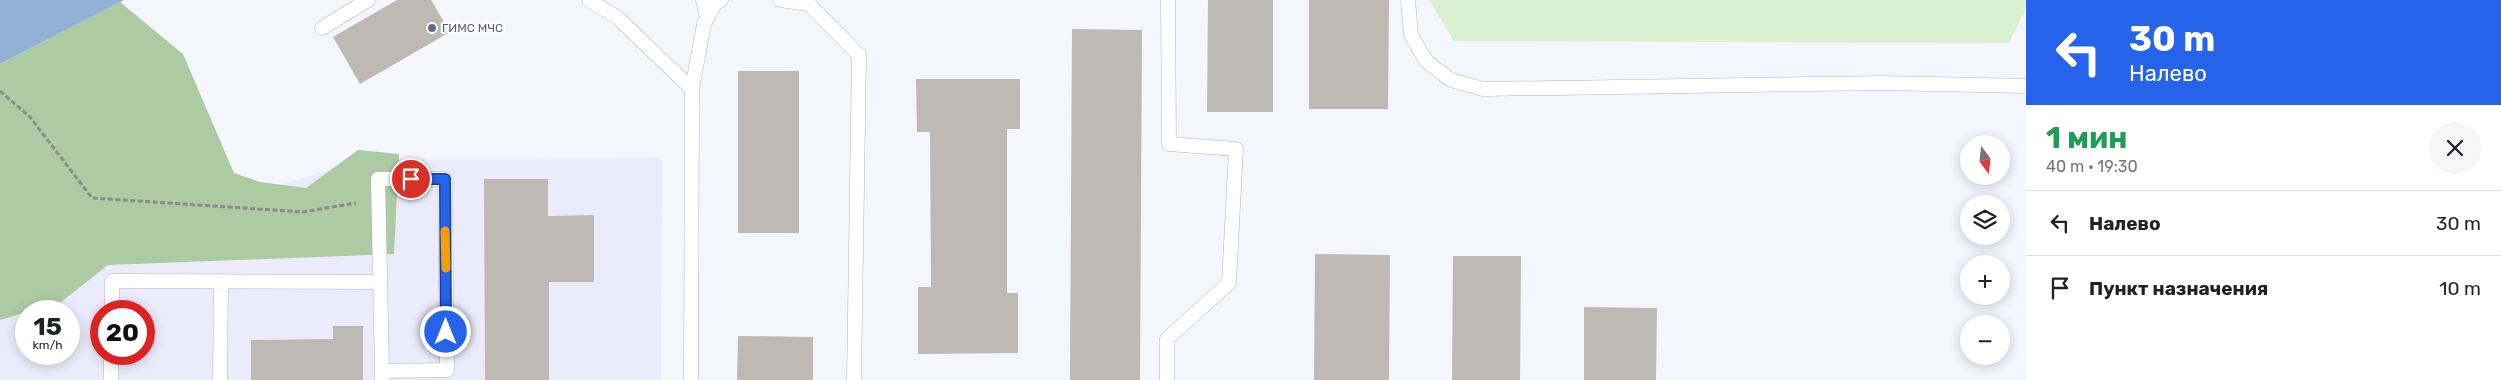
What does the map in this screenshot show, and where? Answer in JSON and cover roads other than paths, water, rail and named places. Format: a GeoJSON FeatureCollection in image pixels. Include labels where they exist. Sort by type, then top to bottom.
{"type":"FeatureCollection","features":[{"type":"Feature","properties":{"kind":"lane"},"geometry":{"type":"LineString","coordinates":[[322,28],[368,0]]}},
{"type":"Feature","properties":{"kind":"lane"},"geometry":{"type":"LineString","coordinates":[[589,0],[618,18],[692,89]]}},
{"type":"Feature","properties":{"kind":"lane"},"geometry":{"type":"LineString","coordinates":[[703,0],[707,18]]}},
{"type":"Feature","properties":{"kind":"lane"},"geometry":{"type":"LineString","coordinates":[[691,380],[692,89],[704,24],[715,4],[721,0]]}},
{"type":"Feature","properties":{"kind":"lane"},"geometry":{"type":"LineString","coordinates":[[780,0],[809,4],[859,55],[854,380]]}},
{"type":"Feature","properties":{"kind":"lane"},"geometry":{"type":"LineString","coordinates":[[1167,380],[1167,339],[1229,283],[1236,149],[1169,144],[1168,0]]}},
{"type":"Feature","properties":{"kind":"lane"},"geometry":{"type":"LineString","coordinates":[[1408,0],[1411,35],[1426,61],[1451,80],[1483,89],[1883,83],[2026,86]]}},
{"type":"Feature","properties":{"kind":"lane"},"geometry":{"type":"LineString","coordinates":[[378,179],[445,179],[446,370],[382,375],[379,282],[378,179]]}},
{"type":"Feature","properties":{"kind":"lane"},"geometry":{"type":"LineString","coordinates":[[112,300],[112,280],[379,282]]}},
{"type":"Feature","properties":{"kind":"lane"},"geometry":{"type":"LineString","coordinates":[[220,380],[221,281]]}},
{"type":"Feature","properties":{"kind":"lane"},"geometry":{"type":"LineString","coordinates":[[111,380],[112,365]]}},
{"type":"Feature","properties":{"kind":"water"},"geometry":{"type":"Polygon","coordinates":[[[0,0],[124,0],[0,64],[0,0]]]}},
{"type":"Feature","properties":{"kind":"place","name":"ГИМС МЧС"},"geometry":{"type":"Point","coordinates":[432,28]}}]}
